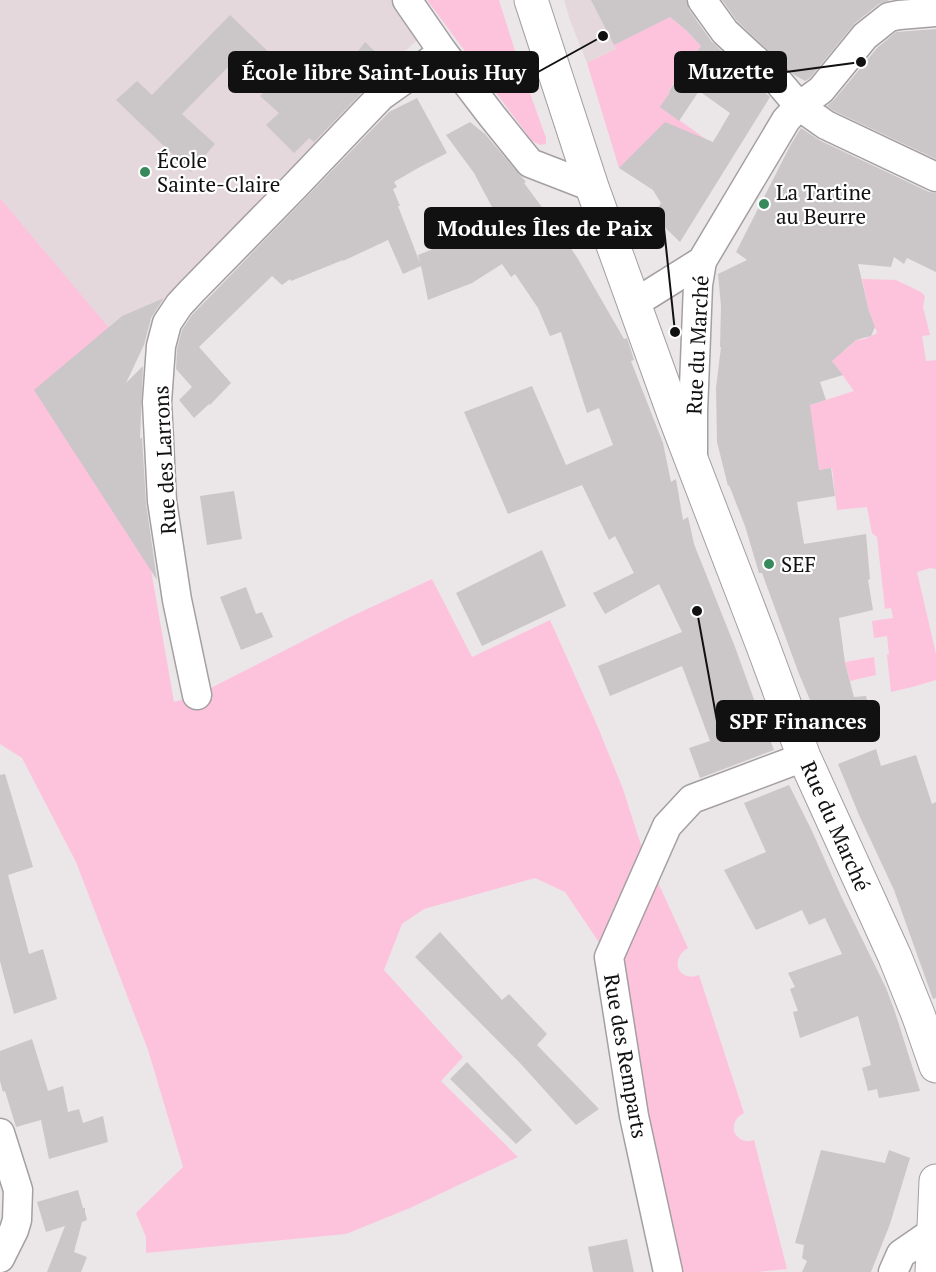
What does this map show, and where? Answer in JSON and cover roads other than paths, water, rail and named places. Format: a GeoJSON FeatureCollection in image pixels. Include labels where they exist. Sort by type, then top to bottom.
{"type":"FeatureCollection","features":[{"type":"Feature","properties":{"kind":"main road","name":"Rue du Marché"},"geometry":{"type":"LineString","coordinates":[[531,0],[592,187],[693,465],[804,757],[895,957],[927,1017],[936,1066]]}},
{"type":"Feature","properties":{"kind":"main road"},"geometry":{"type":"LineString","coordinates":[[932,1272],[936,1181]]}},
{"type":"Feature","properties":{"kind":"street"},"geometry":{"type":"LineString","coordinates":[[407,0],[443,52],[530,163],[592,187]]}},
{"type":"Feature","properties":{"kind":"street"},"geometry":{"type":"LineString","coordinates":[[702,0],[725,32],[776,79],[799,106],[826,124],[936,177]]}},
{"type":"Feature","properties":{"kind":"street"},"geometry":{"type":"LineString","coordinates":[[635,303],[702,261],[786,120],[799,106],[821,90],[865,36],[889,17],[936,12]]}},
{"type":"Feature","properties":{"kind":"street","name":"Rue des Larrons"},"geometry":{"type":"LineString","coordinates":[[197,695],[177,600],[162,501],[157,402],[161,346],[167,323],[192,291],[381,96],[443,52]]}},
{"type":"Feature","properties":{"kind":"street","name":"Rue du Marché"},"geometry":{"type":"LineString","coordinates":[[693,465],[698,285],[702,261]]}},
{"type":"Feature","properties":{"kind":"street","name":"Rue des Remparts"},"geometry":{"type":"LineString","coordinates":[[668,1272],[634,1116],[609,957],[667,826],[692,799],[804,757]]}},
{"type":"Feature","properties":{"kind":"street"},"geometry":{"type":"LineString","coordinates":[[0,1133],[18,1191],[17,1220],[0,1258]]}},
{"type":"Feature","properties":{"kind":"street"},"geometry":{"type":"LineString","coordinates":[[893,1272],[901,1254],[934,1232]]}},
{"type":"Feature","properties":{"kind":"place","name":"École libre Saint-Louis Huy"},"geometry":{"type":"Point","coordinates":[603,36]}},
{"type":"Feature","properties":{"kind":"place","name":"Muzette"},"geometry":{"type":"Point","coordinates":[861,62]}},
{"type":"Feature","properties":{"kind":"place","name":"École Sainte-Claire"},"geometry":{"type":"Point","coordinates":[145,172]}},
{"type":"Feature","properties":{"kind":"place","name":"La Tartine au Beurre"},"geometry":{"type":"Point","coordinates":[764,204]}},
{"type":"Feature","properties":{"kind":"place","name":"Modules Îles de Paix"},"geometry":{"type":"Point","coordinates":[675,332]}},
{"type":"Feature","properties":{"kind":"place","name":"SEF"},"geometry":{"type":"Point","coordinates":[769,564]}},
{"type":"Feature","properties":{"kind":"place","name":"SPF Finances"},"geometry":{"type":"Point","coordinates":[697,611]}}]}
